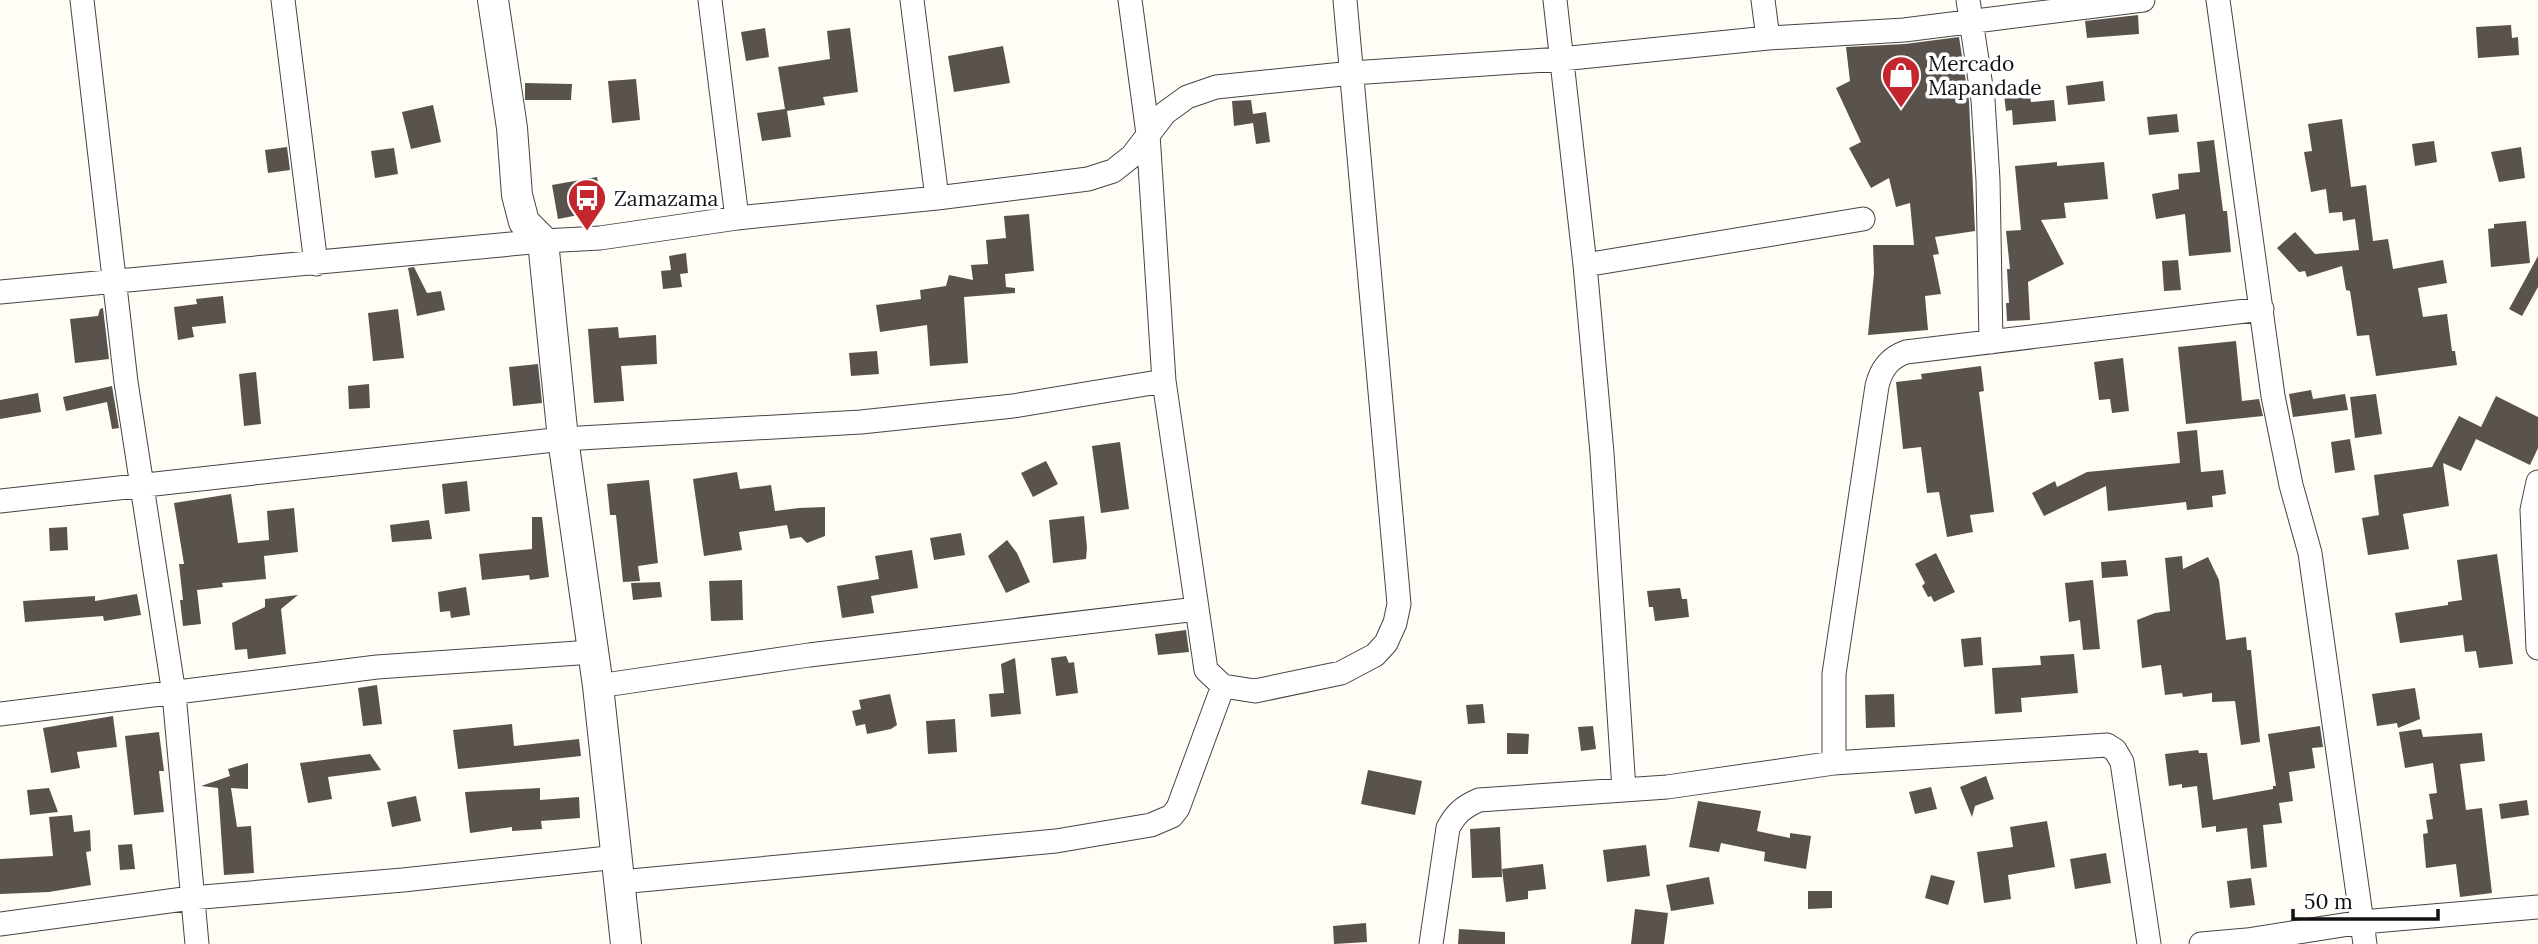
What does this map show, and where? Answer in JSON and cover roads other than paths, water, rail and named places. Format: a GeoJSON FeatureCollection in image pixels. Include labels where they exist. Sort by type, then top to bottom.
{"type":"FeatureCollection","features":[{"type":"Feature","properties":{"kind":"street"},"geometry":{"type":"LineString","coordinates":[[82,0],[126,382],[174,694],[197,944]]}},
{"type":"Feature","properties":{"kind":"street"},"geometry":{"type":"LineString","coordinates":[[283,0],[316,264]]}},
{"type":"Feature","properties":{"kind":"street"},"geometry":{"type":"LineString","coordinates":[[493,0],[512,128],[517,195],[524,222],[542,241],[563,439],[598,686],[626,944]]}},
{"type":"Feature","properties":{"kind":"street"},"geometry":{"type":"LineString","coordinates":[[710,0],[737,218]]}},
{"type":"Feature","properties":{"kind":"street"},"geometry":{"type":"LineString","coordinates":[[912,0],[937,198]]}},
{"type":"Feature","properties":{"kind":"street"},"geometry":{"type":"LineString","coordinates":[[1130,0],[1148,134],[1164,381],[1206,670],[1223,686],[1255,691],[1341,673],[1375,655],[1387,643],[1399,604],[1345,0]]}},
{"type":"Feature","properties":{"kind":"street"},"geometry":{"type":"LineString","coordinates":[[1555,0],[1602,453],[1624,790]]}},
{"type":"Feature","properties":{"kind":"street"},"geometry":{"type":"LineString","coordinates":[[1763,0],[1768,38]]}},
{"type":"Feature","properties":{"kind":"street"},"geometry":{"type":"LineString","coordinates":[[1968,0],[1984,113],[1991,342]]}},
{"type":"Feature","properties":{"kind":"street"},"geometry":{"type":"LineString","coordinates":[[0,292],[542,241],[600,238],[737,218],[937,198],[1088,179],[1113,171],[1132,156],[1166,113],[1186,97],[1216,87],[1352,73],[1562,59],[1768,38],[1904,30],[2143,0]]}},
{"type":"Feature","properties":{"kind":"street"},"geometry":{"type":"LineString","coordinates":[[2218,0],[2273,396],[2291,485],[2310,553],[2363,933]]}},
{"type":"Feature","properties":{"kind":"street"},"geometry":{"type":"LineString","coordinates":[[1584,265],[1863,219]]}},
{"type":"Feature","properties":{"kind":"street"},"geometry":{"type":"LineString","coordinates":[[1834,762],[1834,674],[1880,374],[1895,356],[1906,352],[2262,309]]}},
{"type":"Feature","properties":{"kind":"street"},"geometry":{"type":"LineString","coordinates":[[0,501],[563,439],[861,422],[1013,406],[1164,381]]}},
{"type":"Feature","properties":{"kind":"street"},"geometry":{"type":"LineString","coordinates":[[2538,482],[2532,510],[2538,648]]}},
{"type":"Feature","properties":{"kind":"street"},"geometry":{"type":"LineString","coordinates":[[598,686],[809,656],[1197,609]]}},
{"type":"Feature","properties":{"kind":"street"},"geometry":{"type":"LineString","coordinates":[[0,714],[377,667],[592,652]]}},
{"type":"Feature","properties":{"kind":"street"},"geometry":{"type":"LineString","coordinates":[[0,924],[191,898],[402,880],[619,870],[1056,841],[1152,825],[1172,816],[1178,808],[1223,686]]}},
{"type":"Feature","properties":{"kind":"street"},"geometry":{"type":"LineString","coordinates":[[1431,944],[1448,828],[1456,813],[1479,800],[1667,787],[1834,762],[2106,745],[2115,750],[2122,762],[2149,944]]}},
{"type":"Feature","properties":{"kind":"street"},"geometry":{"type":"LineString","coordinates":[[2201,944],[2363,933],[2538,907]]}},
{"type":"Feature","properties":{"kind":"place","name":"Mercado Mapandade"},"geometry":{"type":"Point","coordinates":[1901,109]}},
{"type":"Feature","properties":{"kind":"place","name":"Zamazama"},"geometry":{"type":"Point","coordinates":[587,232]}}]}
